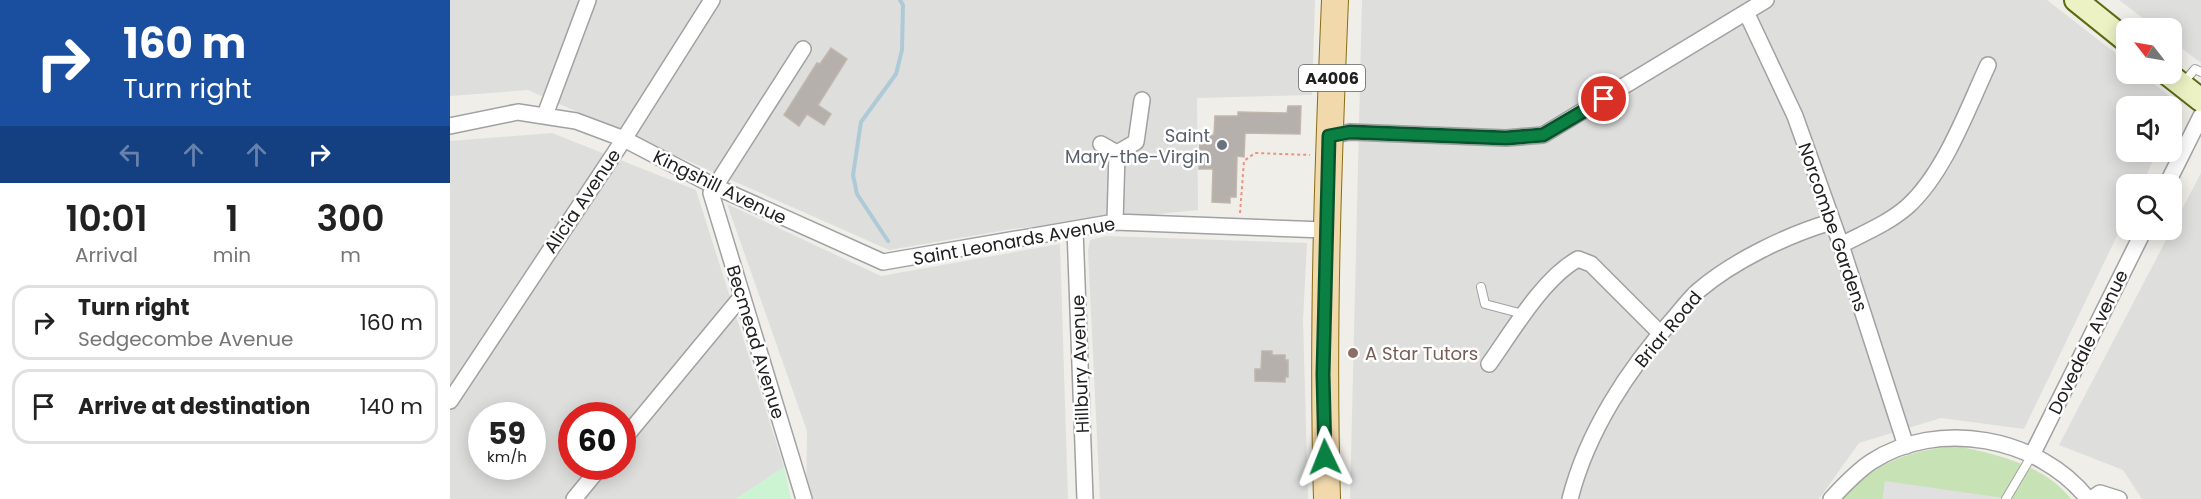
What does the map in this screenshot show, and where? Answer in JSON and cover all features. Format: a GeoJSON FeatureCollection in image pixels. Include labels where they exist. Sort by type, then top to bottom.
{"type":"FeatureCollection","features":[{"type":"Feature","properties":{"kind":"main road","name":"A4006"},"geometry":{"type":"LineString","coordinates":[[1327,499],[1323,374],[1325,230],[1335,0]]}},
{"type":"Feature","properties":{"kind":"street"},"geometry":{"type":"LineString","coordinates":[[545,115],[588,0]]}},
{"type":"Feature","properties":{"kind":"street","name":"Alicia Avenue"},"geometry":{"type":"LineString","coordinates":[[450,401],[624,139],[711,0]]}},
{"type":"Feature","properties":{"kind":"street"},"geometry":{"type":"LineString","coordinates":[[1328,146],[1350,132],[1506,138],[1543,135],[1747,14],[1766,0]]}},
{"type":"Feature","properties":{"kind":"street"},"geometry":{"type":"LineString","coordinates":[[2076,0],[2116,32]]}},
{"type":"Feature","properties":{"kind":"street","name":"Norcombe Gardens"},"geometry":{"type":"LineString","coordinates":[[1747,14],[1795,116],[1840,244],[1906,446]]}},
{"type":"Feature","properties":{"kind":"street"},"geometry":{"type":"LineString","coordinates":[[714,186],[803,49]]}},
{"type":"Feature","properties":{"kind":"street"},"geometry":{"type":"LineString","coordinates":[[1840,244],[1886,223],[1909,205],[1926,186],[1943,158],[1988,65]]}},
{"type":"Feature","properties":{"kind":"street"},"geometry":{"type":"LineString","coordinates":[[2181,84],[2201,100]]}},
{"type":"Feature","properties":{"kind":"street"},"geometry":{"type":"LineString","coordinates":[[1117,153],[1136,142],[1142,100]]}},
{"type":"Feature","properties":{"kind":"street","name":"Kingshill Avenue"},"geometry":{"type":"LineString","coordinates":[[450,126],[518,112],[576,121],[624,139],[714,186],[883,262]]}},
{"type":"Feature","properties":{"kind":"street"},"geometry":{"type":"LineString","coordinates":[[2172,174],[2201,116]]}},
{"type":"Feature","properties":{"kind":"street"},"geometry":{"type":"LineString","coordinates":[[1101,144],[1117,153]]}},
{"type":"Feature","properties":{"kind":"street"},"geometry":{"type":"LineString","coordinates":[[1115,222],[1117,153]]}},
{"type":"Feature","properties":{"kind":"street","name":"Becmead Avenue"},"geometry":{"type":"LineString","coordinates":[[714,186],[711,193],[804,499]]}},
{"type":"Feature","properties":{"kind":"street","name":"Saint Leonards Avenue"},"geometry":{"type":"LineString","coordinates":[[883,262],[1115,222],[1325,230]]}},
{"type":"Feature","properties":{"kind":"street","name":"Briar Road"},"geometry":{"type":"LineString","coordinates":[[1570,499],[1577,472],[1618,392],[1660,333],[1698,291],[1743,262],[1801,231],[1831,222]]}},
{"type":"Feature","properties":{"kind":"street","name":"Hillbury Avenue"},"geometry":{"type":"LineString","coordinates":[[1075,229],[1085,499]]}},
{"type":"Feature","properties":{"kind":"street","name":"Dovedale Avenue"},"geometry":{"type":"LineString","coordinates":[[2032,455],[2139,240]]}},
{"type":"Feature","properties":{"kind":"street"},"geometry":{"type":"LineString","coordinates":[[1489,364],[1552,280],[1578,259],[1592,264],[1660,333]]}},
{"type":"Feature","properties":{"kind":"street"},"geometry":{"type":"LineString","coordinates":[[636,424],[742,296]]}},
{"type":"Feature","properties":{"kind":"street"},"geometry":{"type":"LineString","coordinates":[[1831,499],[1872,461],[1906,446],[1931,440],[1987,440],[2032,455],[2053,468],[2089,499],[2100,493],[2119,499]]}},
{"type":"Feature","properties":{"kind":"street"},"geometry":{"type":"LineString","coordinates":[[574,499],[590,480]]}},
{"type":"Feature","properties":{"kind":"lane"},"geometry":{"type":"LineString","coordinates":[[2182,76],[2195,69],[2201,72]]}},
{"type":"Feature","properties":{"kind":"lane"},"geometry":{"type":"LineString","coordinates":[[1481,287],[1482,301],[1488,306],[1525,315]]}},
{"type":"Feature","properties":{"kind":"lane"},"geometry":{"type":"LineString","coordinates":[[2006,499],[2032,455]]}},
{"type":"Feature","properties":{"kind":"path"},"geometry":{"type":"LineString","coordinates":[[1239,227],[1244,161],[1255,153],[1328,146]]}},
{"type":"Feature","properties":{"kind":"shaded area"},"geometry":{"type":"Polygon","coordinates":[[[450,0],[1315,0],[1312,95],[1197,98],[1198,210],[1012,229],[889,250],[528,90],[450,96],[450,0]]]}},
{"type":"Feature","properties":{"kind":"shaded area"},"geometry":{"type":"Polygon","coordinates":[[[1362,0],[2047,0],[2116,53],[2116,84],[2154,84],[2170,96],[2116,96],[2116,162],[2152,162],[2147,174],[2116,174],[2116,238],[2024,429],[1941,418],[1859,443],[1819,499],[1350,499],[1362,0]]]}},
{"type":"Feature","properties":{"kind":"shaded area"},"geometry":{"type":"Polygon","coordinates":[[[2119,0],[2201,0],[2201,63],[2182,49],[2182,18],[2143,18],[2119,0]]]}},
{"type":"Feature","properties":{"kind":"shaded area"},"geometry":{"type":"Polygon","coordinates":[[[552,133],[696,190],[784,467],[736,499],[450,499],[450,141],[552,133]]]}},
{"type":"Feature","properties":{"kind":"shaded area"},"geometry":{"type":"Polygon","coordinates":[[[2201,173],[2201,499],[2142,499],[2123,470],[2059,445],[2166,240],[2182,240],[2182,209],[2201,173]]]}},
{"type":"Feature","properties":{"kind":"shaded area"},"geometry":{"type":"Polygon","coordinates":[[[727,204],[881,276],[1060,244],[1068,499],[806,499],[807,431],[727,204]]]}},
{"type":"Feature","properties":{"kind":"shaded area"},"geometry":{"type":"Polygon","coordinates":[[[1106,236],[1307,243],[1303,320],[1308,499],[1100,499],[1088,251],[1090,240],[1106,236]]]}},
{"type":"Feature","properties":{"kind":"shaded area"},"geometry":{"type":"Polygon","coordinates":[[[1885,481],[2009,499],[1883,499],[1885,481]]]}},
{"type":"Feature","properties":{"kind":"green space"},"geometry":{"type":"Polygon","coordinates":[[[1955,446],[1986,452],[2018,462],[2047,477],[2071,499],[2009,499],[1885,482],[1883,499],[1841,499],[1867,476],[1892,461],[1920,452],[1955,446]]]}},
{"type":"Feature","properties":{"kind":"green space"},"geometry":{"type":"Polygon","coordinates":[[[784,467],[791,499],[736,499],[784,467]]]}},
{"type":"Feature","properties":{"kind":"building"},"geometry":{"type":"Polygon","coordinates":[[[831,48],[847,59],[818,105],[831,114],[824,125],[807,114],[799,126],[784,115],[817,63],[820,64],[831,48]]]}},
{"type":"Feature","properties":{"kind":"building","name":"Saint Mary-the-Virgin"},"geometry":{"type":"Polygon","coordinates":[[[1288,106],[1301,106],[1300,134],[1245,133],[1244,157],[1237,156],[1236,197],[1230,197],[1230,203],[1212,202],[1213,169],[1199,169],[1200,134],[1214,135],[1215,116],[1238,116],[1238,112],[1287,113],[1288,106]]]}},
{"type":"Feature","properties":{"kind":"building"},"geometry":{"type":"Polygon","coordinates":[[[1262,351],[1272,351],[1272,355],[1285,355],[1285,360],[1288,360],[1288,377],[1285,377],[1285,382],[1255,381],[1255,369],[1261,369],[1262,351]]]}},
{"type":"Feature","properties":{"kind":"waterway"},"geometry":{"type":"LineString","coordinates":[[888,241],[857,194],[853,175],[861,122],[896,74],[902,50],[903,5],[900,0]]}},
{"type":"Feature","properties":{"kind":"place","name":"Saint Mary-the-Virgin"},"geometry":{"type":"Point","coordinates":[1222,145]}},
{"type":"Feature","properties":{"kind":"place","name":"A Star Tutors"},"geometry":{"type":"Point","coordinates":[1353,353]}},
{"type":"Feature","properties":{"kind":"route"},"geometry":{"type":"LineString","coordinates":[[1325,457],[1323,374],[1329,136],[1350,132],[1506,138],[1543,135],[1604,99]]}}]}
